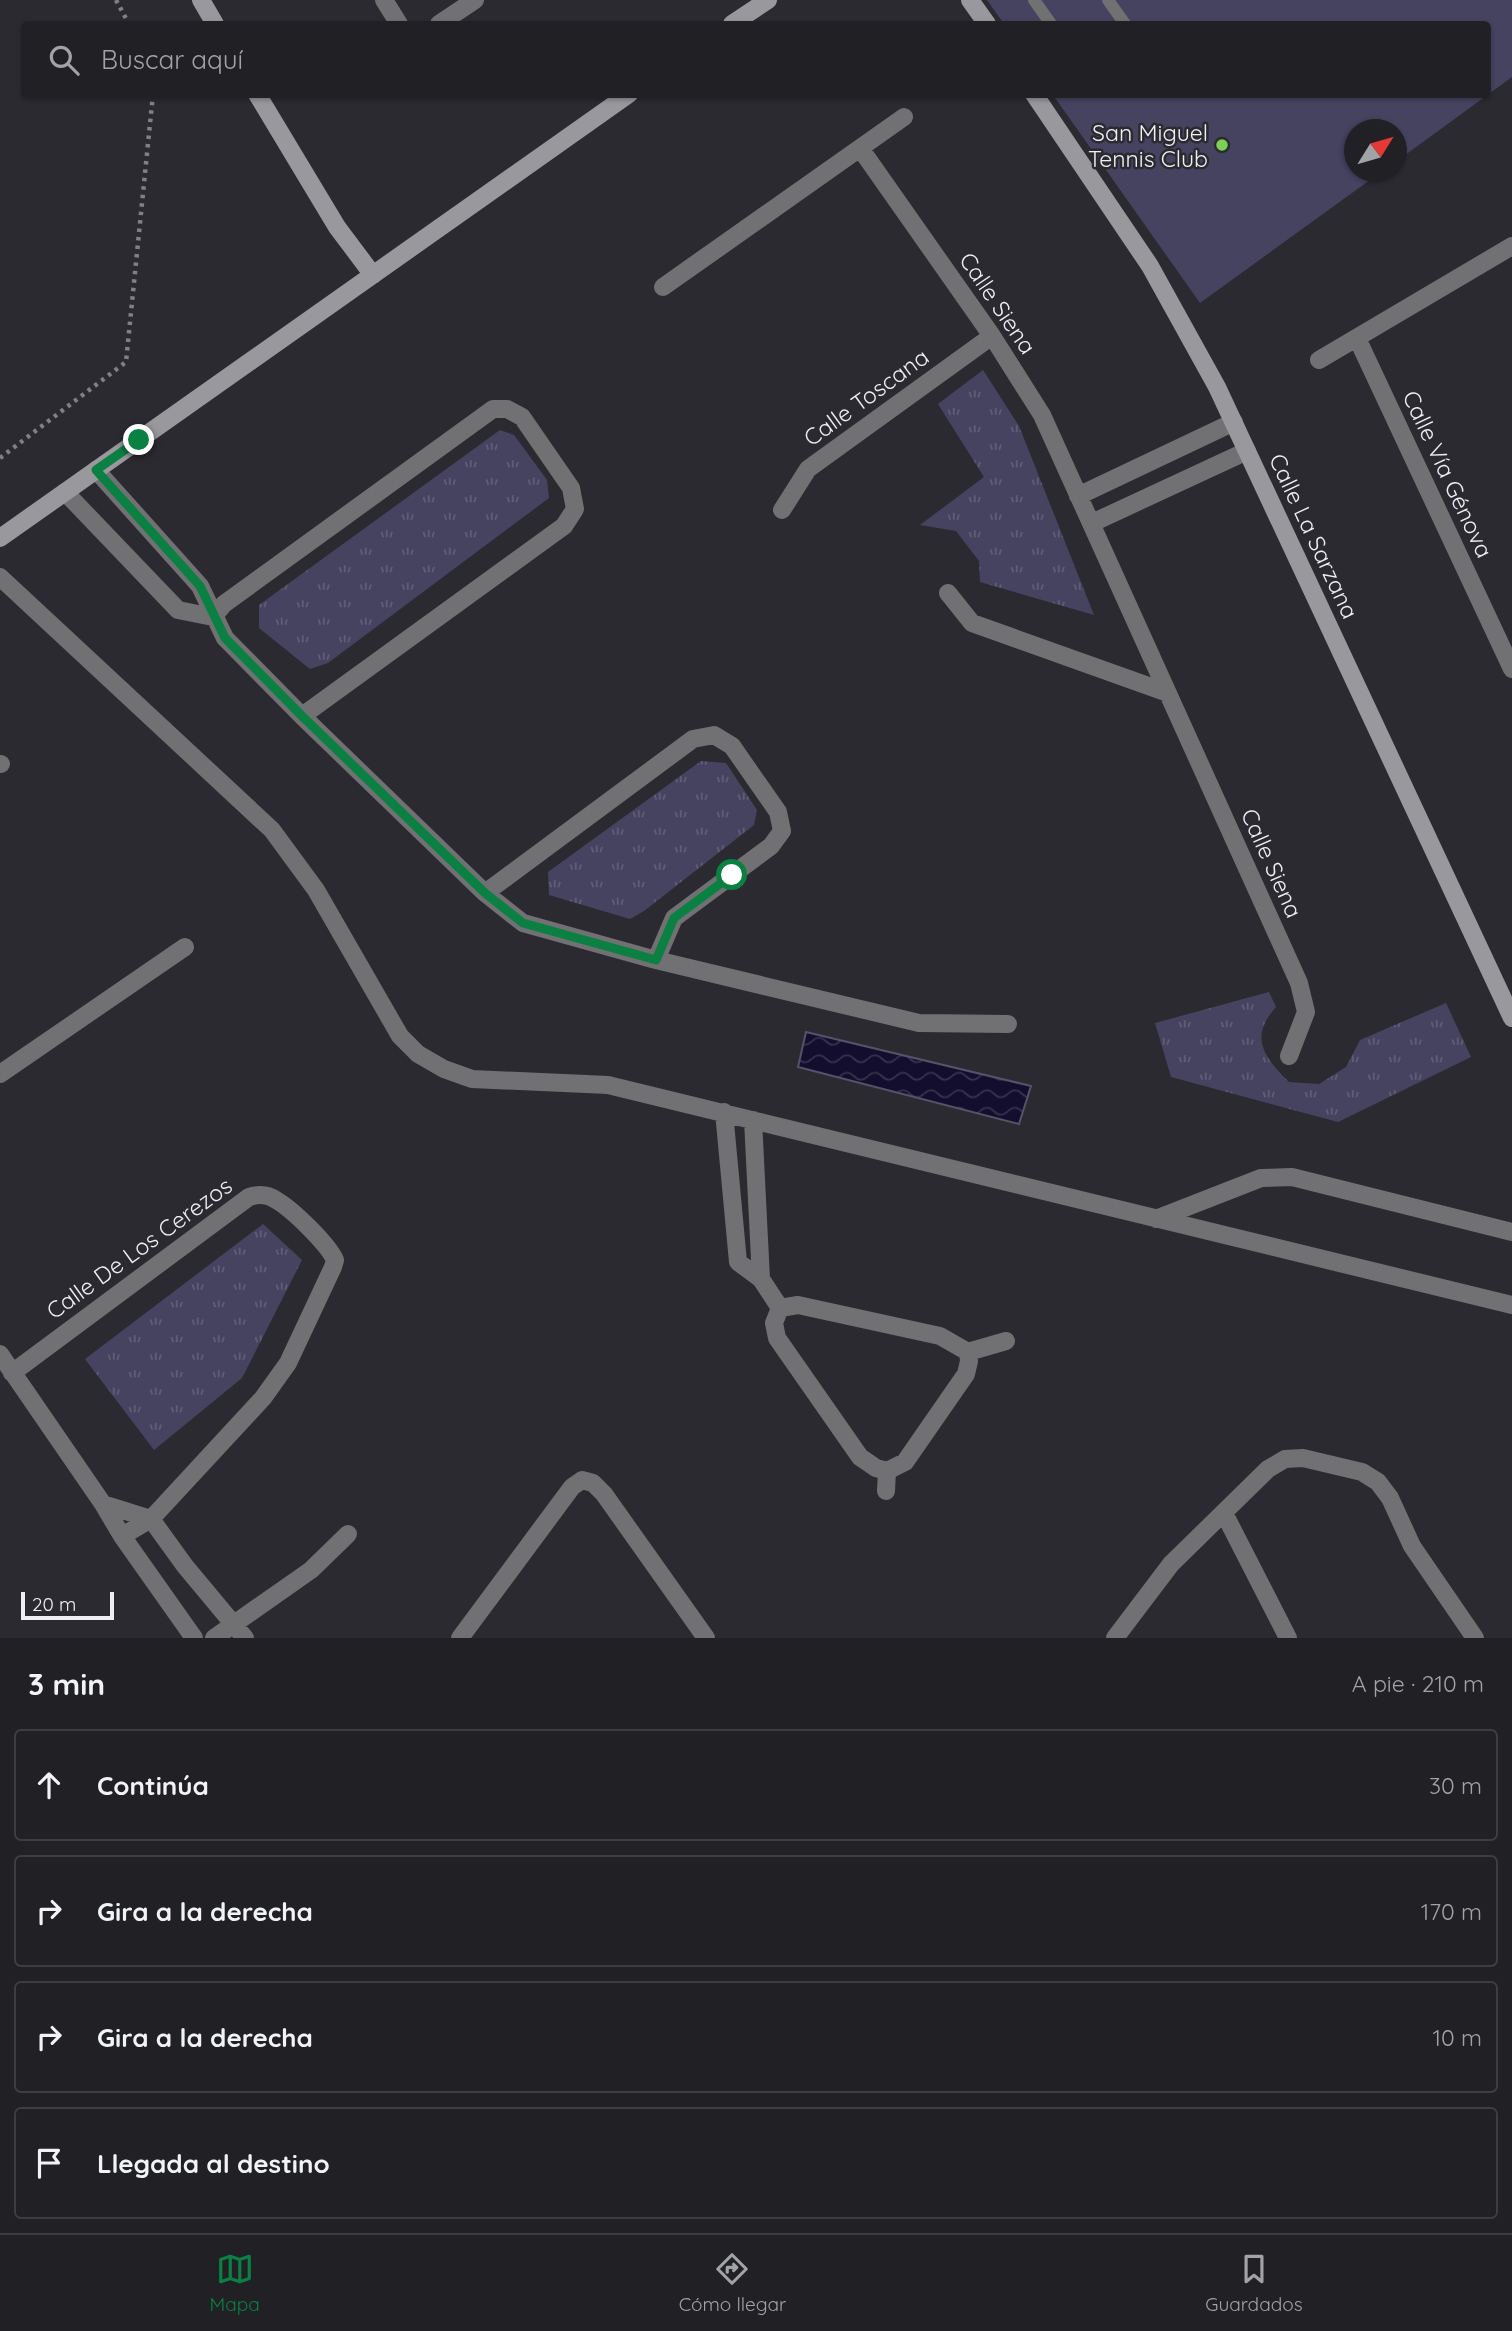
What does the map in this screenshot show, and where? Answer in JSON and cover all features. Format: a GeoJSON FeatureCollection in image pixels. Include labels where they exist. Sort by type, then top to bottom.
{"type":"FeatureCollection","features":[{"type":"Feature","properties":{"kind":"street"},"geometry":{"type":"LineString","coordinates":[[201,0],[213,21]]}},
{"type":"Feature","properties":{"kind":"street"},"geometry":{"type":"LineString","coordinates":[[384,0],[397,21]]}},
{"type":"Feature","properties":{"kind":"street"},"geometry":{"type":"LineString","coordinates":[[444,21],[475,0]]}},
{"type":"Feature","properties":{"kind":"street"},"geometry":{"type":"LineString","coordinates":[[736,21],[768,0]]}},
{"type":"Feature","properties":{"kind":"street"},"geometry":{"type":"LineString","coordinates":[[970,0],[984,21]]}},
{"type":"Feature","properties":{"kind":"street"},"geometry":{"type":"LineString","coordinates":[[259,98],[337,227],[373,275]]}},
{"type":"Feature","properties":{"kind":"street"},"geometry":{"type":"LineString","coordinates":[[0,538],[623,98]]}},
{"type":"Feature","properties":{"kind":"street","name":"Calle La Sarzana"},"geometry":{"type":"LineString","coordinates":[[1037,98],[1150,266],[1188,330],[1508,999],[1512,1018]]}},
{"type":"Feature","properties":{"kind":"street"},"geometry":{"type":"LineString","coordinates":[[663,287],[904,117]]}},
{"type":"Feature","properties":{"kind":"street","name":"Calle Siena"},"geometry":{"type":"LineString","coordinates":[[860,148],[992,335],[1042,415],[1299,983],[1306,1012],[1289,1056]]}},
{"type":"Feature","properties":{"kind":"street"},"geometry":{"type":"LineString","coordinates":[[1319,360],[1512,246]]}},
{"type":"Feature","properties":{"kind":"street","name":"Calle Toscana"},"geometry":{"type":"LineString","coordinates":[[782,510],[808,469],[992,335]]}},
{"type":"Feature","properties":{"kind":"street","name":"Calle Vía Génova"},"geometry":{"type":"LineString","coordinates":[[1357,338],[1512,669]]}},
{"type":"Feature","properties":{"kind":"street"},"geometry":{"type":"LineString","coordinates":[[213,617],[235,595],[492,409],[507,409],[522,417],[571,488],[575,509],[564,526],[302,716]]}},
{"type":"Feature","properties":{"kind":"street"},"geometry":{"type":"LineString","coordinates":[[1078,496],[1234,422]]}},
{"type":"Feature","properties":{"kind":"street"},"geometry":{"type":"LineString","coordinates":[[1092,523],[1247,451]]}},
{"type":"Feature","properties":{"kind":"street"},"geometry":{"type":"LineString","coordinates":[[96,470],[200,586],[225,638],[485,893],[523,923],[656,960],[919,1023],[1009,1024]]}},
{"type":"Feature","properties":{"kind":"street"},"geometry":{"type":"LineString","coordinates":[[65,492],[178,610],[213,617]]}},
{"type":"Feature","properties":{"kind":"street"},"geometry":{"type":"LineString","coordinates":[[0,577],[271,830],[316,890],[400,1036],[418,1054],[444,1069],[472,1079],[608,1085],[1512,1305]]}},
{"type":"Feature","properties":{"kind":"street"},"geometry":{"type":"LineString","coordinates":[[948,593],[972,623],[1168,693]]}},
{"type":"Feature","properties":{"kind":"street"},"geometry":{"type":"LineString","coordinates":[[485,893],[693,739],[714,735],[732,746],[778,812],[782,831],[771,846],[674,918],[656,960]]}},
{"type":"Feature","properties":{"kind":"street"},"geometry":{"type":"LineString","coordinates":[[0,1074],[185,947]]}},
{"type":"Feature","properties":{"kind":"street"},"geometry":{"type":"LineString","coordinates":[[723,1112],[738,1262],[761,1279],[780,1308]]}},
{"type":"Feature","properties":{"kind":"street"},"geometry":{"type":"LineString","coordinates":[[753,1120],[761,1279]]}},
{"type":"Feature","properties":{"kind":"street"},"geometry":{"type":"LineString","coordinates":[[1156,1219],[1261,1178],[1292,1177],[1512,1231]]}},
{"type":"Feature","properties":{"kind":"street","name":"Calle De Los Cerezos"},"geometry":{"type":"LineString","coordinates":[[12,1373],[249,1196],[257,1194],[277,1200],[328,1246],[335,1260],[333,1267],[288,1363],[263,1398],[151,1519],[122,1536]]}},
{"type":"Feature","properties":{"kind":"street"},"geometry":{"type":"LineString","coordinates":[[780,1308],[798,1305],[940,1336],[968,1352],[1006,1341]]}},
{"type":"Feature","properties":{"kind":"street"},"geometry":{"type":"LineString","coordinates":[[780,1308],[774,1323],[777,1338],[860,1457],[876,1468],[887,1471],[905,1462],[966,1374],[968,1352]]}},
{"type":"Feature","properties":{"kind":"street"},"geometry":{"type":"LineString","coordinates":[[0,1354],[194,1638]]}},
{"type":"Feature","properties":{"kind":"street"},"geometry":{"type":"LineString","coordinates":[[1115,1638],[1171,1564],[1268,1469],[1285,1459],[1303,1458],[1362,1472],[1378,1482],[1390,1498],[1412,1546],[1475,1638]]}},
{"type":"Feature","properties":{"kind":"street"},"geometry":{"type":"LineString","coordinates":[[886,1491],[887,1471]]}},
{"type":"Feature","properties":{"kind":"street"},"geometry":{"type":"LineString","coordinates":[[460,1638],[572,1487],[582,1480],[593,1483],[604,1494],[706,1638]]}},
{"type":"Feature","properties":{"kind":"street"},"geometry":{"type":"LineString","coordinates":[[103,1504],[151,1519],[185,1566],[240,1632]]}},
{"type":"Feature","properties":{"kind":"street"},"geometry":{"type":"LineString","coordinates":[[1224,1513],[1288,1638]]}},
{"type":"Feature","properties":{"kind":"street"},"geometry":{"type":"LineString","coordinates":[[214,1638],[240,1632],[348,1534]]}},
{"type":"Feature","properties":{"kind":"lane"},"geometry":{"type":"LineString","coordinates":[[1034,0],[1049,21]]}},
{"type":"Feature","properties":{"kind":"lane"},"geometry":{"type":"LineString","coordinates":[[1108,0],[1123,21]]}},
{"type":"Feature","properties":{"kind":"path"},"geometry":{"type":"LineString","coordinates":[[116,0],[128,21]]}},
{"type":"Feature","properties":{"kind":"path"},"geometry":{"type":"LineString","coordinates":[[0,458],[126,362],[153,98]]}},
{"type":"Feature","properties":{"kind":"green space","name":"San Miguel Tennis Club"},"geometry":{"type":"Polygon","coordinates":[[[987,0],[1512,0],[1512,77],[1491,92],[1491,21],[1002,21],[987,0]]]}},
{"type":"Feature","properties":{"kind":"green space","name":"San Miguel Tennis Club"},"geometry":{"type":"Polygon","coordinates":[[[1055,98],[1483,98],[1407,154],[1407,119],[1344,119],[1344,182],[1367,182],[1200,303],[1055,98]]]}},
{"type":"Feature","properties":{"kind":"green space"},"geometry":{"type":"Polygon","coordinates":[[[983,370],[1019,426],[1094,615],[980,582],[979,561],[956,531],[920,525],[984,477],[938,404],[983,370]]]}},
{"type":"Feature","properties":{"kind":"green space"},"geometry":{"type":"Polygon","coordinates":[[[500,430],[514,435],[547,480],[549,498],[328,663],[310,669],[259,628],[259,605],[500,430]]]}},
{"type":"Feature","properties":{"kind":"green space"},"geometry":{"type":"Polygon","coordinates":[[[701,761],[726,763],[757,810],[754,825],[630,919],[549,895],[548,872],[701,761]]]}},
{"type":"Feature","properties":{"kind":"green space"},"geometry":{"type":"Polygon","coordinates":[[[1269,992],[1276,1007],[1263,1028],[1263,1047],[1273,1065],[1289,1082],[1319,1084],[1346,1067],[1360,1040],[1446,1003],[1471,1057],[1338,1122],[1171,1077],[1155,1023],[1269,992]]]}},
{"type":"Feature","properties":{"kind":"green space"},"geometry":{"type":"Polygon","coordinates":[[[263,1224],[302,1260],[242,1378],[154,1450],[85,1359],[263,1224]]]}},
{"type":"Feature","properties":{"kind":"water"},"geometry":{"type":"Polygon","coordinates":[[[806,1032],[1031,1086],[1019,1124],[798,1067],[806,1032]]]}},
{"type":"Feature","properties":{"kind":"place","name":"San Miguel Tennis Club"},"geometry":{"type":"Point","coordinates":[1222,145]}},
{"type":"Feature","properties":{"kind":"route"},"geometry":{"type":"LineString","coordinates":[[139,440],[96,470],[200,586],[225,638],[485,893],[523,923],[656,960],[674,918],[732,875]]}}]}
